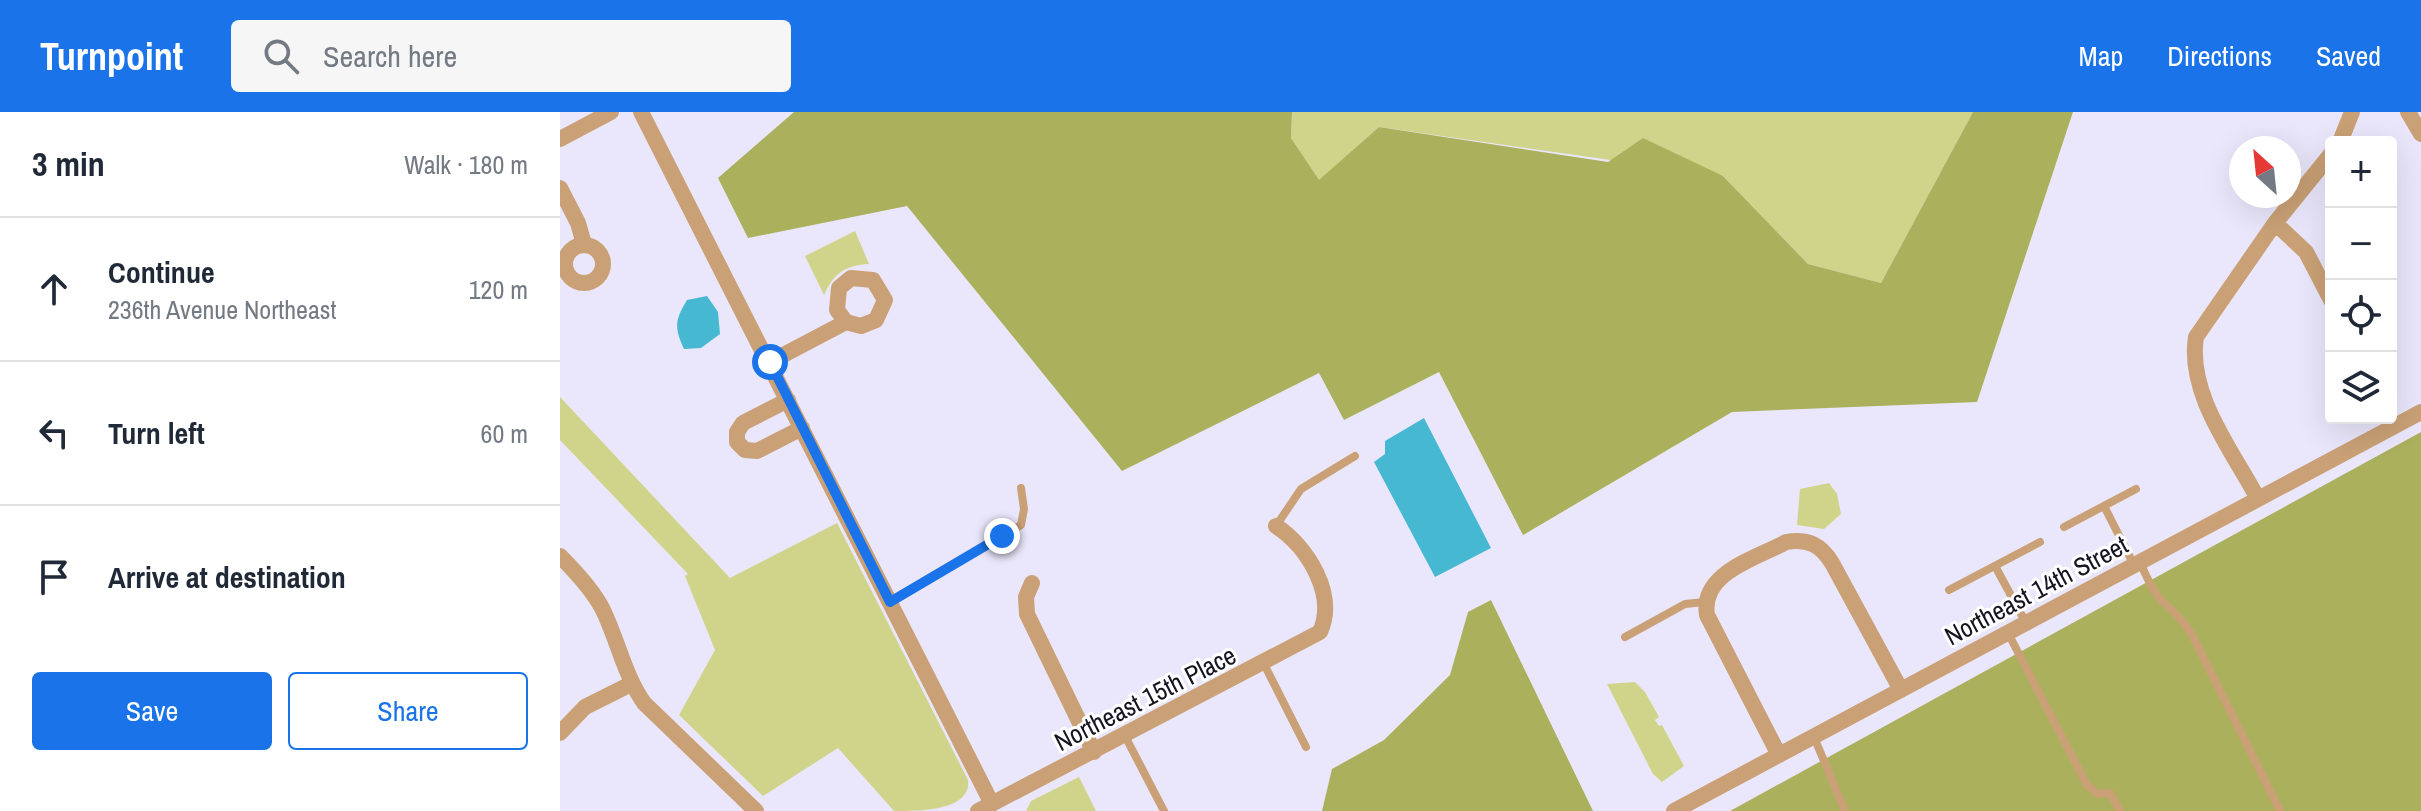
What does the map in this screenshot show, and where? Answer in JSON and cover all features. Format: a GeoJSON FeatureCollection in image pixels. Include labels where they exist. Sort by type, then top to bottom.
{"type":"FeatureCollection","features":[{"type":"Feature","properties":{"kind":"street"},"geometry":{"type":"LineString","coordinates":[[560,139],[611,112]]}},
{"type":"Feature","properties":{"kind":"street"},"geometry":{"type":"LineString","coordinates":[[641,112],[995,806]]}},
{"type":"Feature","properties":{"kind":"street"},"geometry":{"type":"LineString","coordinates":[[2342,136],[2352,112]]}},
{"type":"Feature","properties":{"kind":"street"},"geometry":{"type":"LineString","coordinates":[[2408,112],[2421,134]]}},
{"type":"Feature","properties":{"kind":"street"},"geometry":{"type":"LineString","coordinates":[[2258,499],[2199,388],[2193,357],[2196,337],[2275,223],[2325,161]]}},
{"type":"Feature","properties":{"kind":"street"},"geometry":{"type":"LineString","coordinates":[[560,188],[578,223],[584,244]]}},
{"type":"Feature","properties":{"kind":"street"},"geometry":{"type":"LineString","coordinates":[[2275,223],[2306,252],[2325,288]]}},
{"type":"Feature","properties":{"kind":"street"},"geometry":{"type":"LineString","coordinates":[[770,362],[846,322]]}},
{"type":"Feature","properties":{"kind":"street"},"geometry":{"type":"LineString","coordinates":[[788,400],[743,423],[737,432],[737,442],[745,450],[757,451],[802,428]]}},
{"type":"Feature","properties":{"kind":"street","name":"Northeast 14th Street"},"geometry":{"type":"LineString","coordinates":[[2397,418],[2421,412]]}},
{"type":"Feature","properties":{"kind":"street","name":"Northeast 14th Street"},"geometry":{"type":"LineString","coordinates":[[1674,811],[2258,499],[2386,424]]}},
{"type":"Feature","properties":{"kind":"street","name":"Northeast 15th Place"},"geometry":{"type":"LineString","coordinates":[[995,806],[1320,632],[1328,603],[1300,547],[1276,526]]}},
{"type":"Feature","properties":{"kind":"street"},"geometry":{"type":"LineString","coordinates":[[1779,755],[1719,642],[1705,602],[1717,579],[1786,542],[1798,540],[1824,550],[1901,690]]}},
{"type":"Feature","properties":{"kind":"street"},"geometry":{"type":"LineString","coordinates":[[560,556],[592,592],[603,611],[631,684],[657,719],[756,811]]}},
{"type":"Feature","properties":{"kind":"street"},"geometry":{"type":"LineString","coordinates":[[1032,583],[1026,597],[1027,614],[1094,752]]}},
{"type":"Feature","properties":{"kind":"street"},"geometry":{"type":"LineString","coordinates":[[560,733],[585,707],[631,684]]}},
{"type":"Feature","properties":{"kind":"lane"},"geometry":{"type":"LineString","coordinates":[[1276,526],[1301,489],[1355,456]]}},
{"type":"Feature","properties":{"kind":"lane"},"geometry":{"type":"LineString","coordinates":[[890,602],[1021,525],[1024,509],[1021,488]]}},
{"type":"Feature","properties":{"kind":"lane"},"geometry":{"type":"LineString","coordinates":[[2064,527],[2136,489]]}},
{"type":"Feature","properties":{"kind":"lane"},"geometry":{"type":"LineString","coordinates":[[2104,506],[2154,590],[2164,603],[2177,610],[2192,635],[2280,811]]}},
{"type":"Feature","properties":{"kind":"lane"},"geometry":{"type":"LineString","coordinates":[[1949,590],[2040,542]]}},
{"type":"Feature","properties":{"kind":"lane"},"geometry":{"type":"LineString","coordinates":[[1995,566],[2026,623]]}},
{"type":"Feature","properties":{"kind":"lane"},"geometry":{"type":"LineString","coordinates":[[1625,637],[1685,604],[1705,602]]}},
{"type":"Feature","properties":{"kind":"lane"},"geometry":{"type":"LineString","coordinates":[[2008,633],[2087,785],[2097,794],[2110,793],[2120,811]]}},
{"type":"Feature","properties":{"kind":"lane"},"geometry":{"type":"LineString","coordinates":[[1264,664],[1306,747]]}},
{"type":"Feature","properties":{"kind":"lane"},"geometry":{"type":"LineString","coordinates":[[1125,736],[1164,811]]}},
{"type":"Feature","properties":{"kind":"lane"},"geometry":{"type":"LineString","coordinates":[[1814,736],[1845,811]]}},
{"type":"Feature","properties":{"kind":"green space"},"geometry":{"type":"Polygon","coordinates":[[[794,112],[1292,112],[1291,138],[1319,180],[1379,127],[1608,162],[1643,138],[1723,176],[1808,264],[1881,283],[1973,112],[2073,112],[1977,402],[1732,412],[1523,535],[1439,372],[1344,420],[1319,373],[1122,471],[907,206],[748,238],[718,178],[794,112]]]}},
{"type":"Feature","properties":{"kind":"green space"},"geometry":{"type":"Polygon","coordinates":[[[1292,112],[1973,112],[1881,283],[1808,264],[1723,176],[1379,127],[1319,181],[1291,138],[1292,112]]]}},
{"type":"Feature","properties":{"kind":"green space"},"geometry":{"type":"Polygon","coordinates":[[[855,231],[869,264],[853,266],[841,272],[831,281],[824,295],[805,256],[855,231]]]}},
{"type":"Feature","properties":{"kind":"green space"},"geometry":{"type":"Polygon","coordinates":[[[560,397],[730,578],[837,523],[968,780],[962,798],[942,807],[894,811],[838,748],[763,796],[679,715],[715,650],[685,576],[688,574],[560,440],[560,397]]]}},
{"type":"Feature","properties":{"kind":"green space"},"geometry":{"type":"Polygon","coordinates":[[[2421,432],[2421,811],[1730,811],[2421,432]]]}},
{"type":"Feature","properties":{"kind":"green space"},"geometry":{"type":"Polygon","coordinates":[[[1829,483],[1837,494],[1841,514],[1824,529],[1797,525],[1800,489],[1829,483]]]}},
{"type":"Feature","properties":{"kind":"green space"},"geometry":{"type":"Polygon","coordinates":[[[1491,600],[1593,811],[1322,811],[1332,769],[1384,740],[1450,675],[1468,612],[1491,600]]]}},
{"type":"Feature","properties":{"kind":"green space"},"geometry":{"type":"Polygon","coordinates":[[[1635,682],[1645,692],[1659,717],[1655,720],[1659,726],[1662,725],[1684,766],[1662,782],[1653,774],[1607,684],[1635,682]]]}},
{"type":"Feature","properties":{"kind":"green space"},"geometry":{"type":"Polygon","coordinates":[[[1079,777],[1096,811],[1026,811],[1031,801],[1079,777]]]}},
{"type":"Feature","properties":{"kind":"water"},"geometry":{"type":"Polygon","coordinates":[[[707,296],[718,312],[720,334],[701,348],[684,349],[677,329],[680,313],[687,300],[707,296]]]}},
{"type":"Feature","properties":{"kind":"water"},"geometry":{"type":"Polygon","coordinates":[[[1424,418],[1491,548],[1435,577],[1374,462],[1385,454],[1385,441],[1424,418]]]}},
{"type":"Feature","properties":{"kind":"route"},"geometry":{"type":"LineString","coordinates":[[770,362],[890,602],[1002,536]]}}]}
